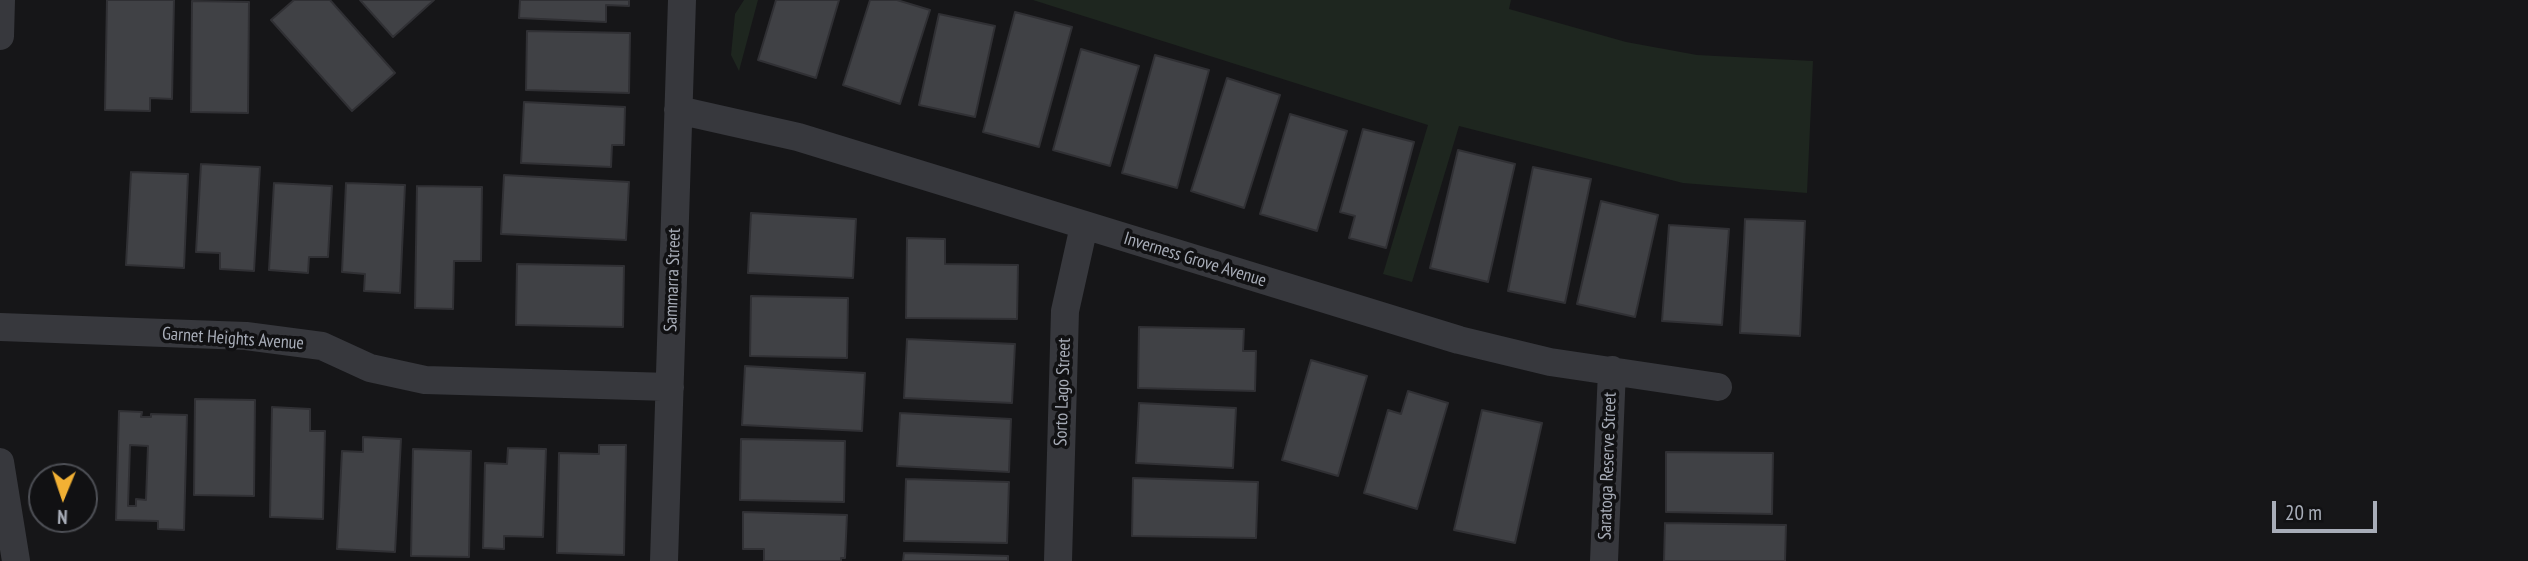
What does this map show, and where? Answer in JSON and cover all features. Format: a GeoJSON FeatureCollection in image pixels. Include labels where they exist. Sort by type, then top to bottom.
{"type":"FeatureCollection","features":[{"type":"Feature","properties":{"kind":"street"},"geometry":{"type":"LineString","coordinates":[[0,36],[1,0]]}},
{"type":"Feature","properties":{"kind":"street","name":"Sammarra Street"},"geometry":{"type":"LineString","coordinates":[[664,561],[682,0]]}},
{"type":"Feature","properties":{"kind":"street","name":"Inverness Grove Avenue"},"geometry":{"type":"LineString","coordinates":[[678,110],[798,137],[1459,340],[1550,362],[1718,387]]}},
{"type":"Feature","properties":{"kind":"street","name":"Sorto Lago Street"},"geometry":{"type":"LineString","coordinates":[[1058,561],[1065,311],[1084,226]]}},
{"type":"Feature","properties":{"kind":"street","name":"Garnet Heights Avenue"},"geometry":{"type":"LineString","coordinates":[[0,327],[246,336],[322,346],[370,368],[425,380],[670,387]]}},
{"type":"Feature","properties":{"kind":"street","name":"Saratoga Reserve Street"},"geometry":{"type":"LineString","coordinates":[[1604,561],[1612,370]]}},
{"type":"Feature","properties":{"kind":"street"},"geometry":{"type":"LineString","coordinates":[[0,463],[16,561]]}},
{"type":"Feature","properties":{"kind":"shaded area"},"geometry":{"type":"Polygon","coordinates":[[[744,0],[758,0],[739,71],[731,55],[735,14],[744,0]]]}},
{"type":"Feature","properties":{"kind":"shaded area"},"geometry":{"type":"Polygon","coordinates":[[[1033,0],[1511,0],[1509,9],[1626,42],[1697,55],[1813,61],[1807,193],[1683,183],[1459,126],[1412,282],[1383,274],[1428,125],[1033,0]]]}},
{"type":"Feature","properties":{"kind":"building"},"geometry":{"type":"Polygon","coordinates":[[[107,0],[174,0],[172,99],[150,98],[150,111],[105,110],[107,0]]]}},
{"type":"Feature","properties":{"kind":"building"},"geometry":{"type":"Polygon","coordinates":[[[294,0],[330,0],[395,73],[352,111],[271,20],[294,0]]]}},
{"type":"Feature","properties":{"kind":"building"},"geometry":{"type":"Polygon","coordinates":[[[360,0],[434,0],[393,37],[360,0]]]}},
{"type":"Feature","properties":{"kind":"building"},"geometry":{"type":"Polygon","coordinates":[[[520,0],[629,0],[629,6],[606,5],[606,22],[519,18],[520,0]]]}},
{"type":"Feature","properties":{"kind":"building"},"geometry":{"type":"Polygon","coordinates":[[[776,0],[839,0],[816,78],[758,60],[776,0]]]}},
{"type":"Feature","properties":{"kind":"building"},"geometry":{"type":"Polygon","coordinates":[[[870,0],[897,0],[930,10],[900,104],[843,85],[870,0]]]}},
{"type":"Feature","properties":{"kind":"building"},"geometry":{"type":"Polygon","coordinates":[[[192,1],[249,2],[248,113],[191,112],[192,1]]]}},
{"type":"Feature","properties":{"kind":"building"},"geometry":{"type":"Polygon","coordinates":[[[1015,12],[1072,27],[1039,147],[983,132],[1015,12]]]}},
{"type":"Feature","properties":{"kind":"building"},"geometry":{"type":"Polygon","coordinates":[[[939,14],[995,26],[975,117],[919,105],[939,14]]]}},
{"type":"Feature","properties":{"kind":"building"},"geometry":{"type":"Polygon","coordinates":[[[527,31],[630,33],[629,93],[526,90],[527,31]]]}},
{"type":"Feature","properties":{"kind":"building"},"geometry":{"type":"Polygon","coordinates":[[[1081,49],[1139,66],[1110,166],[1053,150],[1081,49]]]}},
{"type":"Feature","properties":{"kind":"building"},"geometry":{"type":"Polygon","coordinates":[[[1155,55],[1209,70],[1177,188],[1122,173],[1155,55]]]}},
{"type":"Feature","properties":{"kind":"building"},"geometry":{"type":"Polygon","coordinates":[[[1227,78],[1280,95],[1244,208],[1191,191],[1227,78]]]}},
{"type":"Feature","properties":{"kind":"building"},"geometry":{"type":"Polygon","coordinates":[[[524,102],[625,107],[624,145],[612,145],[611,167],[521,163],[524,102]]]}},
{"type":"Feature","properties":{"kind":"building"},"geometry":{"type":"Polygon","coordinates":[[[1290,114],[1347,131],[1317,231],[1260,214],[1290,114]]]}},
{"type":"Feature","properties":{"kind":"building"},"geometry":{"type":"Polygon","coordinates":[[[1363,129],[1414,142],[1386,248],[1349,238],[1355,216],[1340,212],[1363,129]]]}},
{"type":"Feature","properties":{"kind":"building"},"geometry":{"type":"Polygon","coordinates":[[[1458,150],[1515,164],[1488,282],[1430,268],[1458,150]]]}},
{"type":"Feature","properties":{"kind":"building"},"geometry":{"type":"Polygon","coordinates":[[[201,164],[260,167],[254,271],[220,269],[220,253],[196,252],[201,164]]]}},
{"type":"Feature","properties":{"kind":"building"},"geometry":{"type":"Polygon","coordinates":[[[1533,167],[1591,179],[1565,303],[1508,291],[1533,167]]]}},
{"type":"Feature","properties":{"kind":"building"},"geometry":{"type":"Polygon","coordinates":[[[131,172],[188,174],[184,268],[126,265],[131,172]]]}},
{"type":"Feature","properties":{"kind":"building"},"geometry":{"type":"Polygon","coordinates":[[[504,175],[629,182],[626,240],[501,234],[504,175]]]}},
{"type":"Feature","properties":{"kind":"building"},"geometry":{"type":"Polygon","coordinates":[[[274,183],[332,186],[328,257],[309,257],[308,273],[269,270],[274,183]]]}},
{"type":"Feature","properties":{"kind":"building"},"geometry":{"type":"Polygon","coordinates":[[[346,183],[405,185],[400,293],[364,291],[365,274],[342,272],[346,183]]]}},
{"type":"Feature","properties":{"kind":"building"},"geometry":{"type":"Polygon","coordinates":[[[417,186],[482,187],[481,261],[454,261],[453,309],[415,308],[417,186]]]}},
{"type":"Feature","properties":{"kind":"building"},"geometry":{"type":"Polygon","coordinates":[[[1601,201],[1658,215],[1635,317],[1577,304],[1601,201]]]}},
{"type":"Feature","properties":{"kind":"building"},"geometry":{"type":"Polygon","coordinates":[[[751,213],[856,219],[853,278],[748,273],[751,213]]]}},
{"type":"Feature","properties":{"kind":"building"},"geometry":{"type":"Polygon","coordinates":[[[1745,219],[1805,221],[1800,336],[1740,333],[1745,219]]]}},
{"type":"Feature","properties":{"kind":"building"},"geometry":{"type":"Polygon","coordinates":[[[1669,225],[1729,229],[1722,325],[1662,321],[1669,225]]]}},
{"type":"Feature","properties":{"kind":"building"},"geometry":{"type":"Polygon","coordinates":[[[907,238],[945,239],[945,264],[1018,265],[1017,319],[906,318],[907,238]]]}},
{"type":"Feature","properties":{"kind":"building"},"geometry":{"type":"Polygon","coordinates":[[[517,264],[624,266],[623,327],[516,325],[517,264]]]}},
{"type":"Feature","properties":{"kind":"building"},"geometry":{"type":"Polygon","coordinates":[[[751,296],[848,298],[847,358],[750,356],[751,296]]]}},
{"type":"Feature","properties":{"kind":"building"},"geometry":{"type":"Polygon","coordinates":[[[1139,327],[1244,329],[1243,351],[1256,351],[1255,391],[1138,388],[1139,327]]]}},
{"type":"Feature","properties":{"kind":"building"},"geometry":{"type":"Polygon","coordinates":[[[907,339],[1015,344],[1012,403],[904,398],[907,339]]]}},
{"type":"Feature","properties":{"kind":"building"},"geometry":{"type":"Polygon","coordinates":[[[1311,360],[1367,376],[1338,476],[1282,460],[1311,360]]]}},
{"type":"Feature","properties":{"kind":"building"},"geometry":{"type":"Polygon","coordinates":[[[745,366],[865,373],[862,431],[742,425],[745,366]]]}},
{"type":"Feature","properties":{"kind":"building"},"geometry":{"type":"Polygon","coordinates":[[[1408,391],[1448,403],[1417,509],[1364,493],[1388,410],[1401,414],[1408,391]]]}},
{"type":"Feature","properties":{"kind":"building"},"geometry":{"type":"Polygon","coordinates":[[[195,399],[255,400],[254,496],[194,495],[195,399]]]}},
{"type":"Feature","properties":{"kind":"building"},"geometry":{"type":"Polygon","coordinates":[[[1139,403],[1236,408],[1233,468],[1136,463],[1139,403]]]}},
{"type":"Feature","properties":{"kind":"building"},"geometry":{"type":"Polygon","coordinates":[[[272,407],[310,409],[310,431],[325,431],[323,519],[270,517],[272,407]]]}},
{"type":"Feature","properties":{"kind":"building"},"geometry":{"type":"Polygon","coordinates":[[[1482,410],[1542,423],[1515,543],[1454,530],[1482,410]]]}},
{"type":"Feature","properties":{"kind":"building"},"geometry":{"type":"Polygon","coordinates":[[[119,411],[142,412],[141,417],[151,417],[151,414],[187,415],[184,530],[158,529],[158,521],[116,520],[119,411]],[[130,445],[128,506],[136,506],[136,499],[146,500],[148,446],[130,445]]]}},
{"type":"Feature","properties":{"kind":"building"},"geometry":{"type":"Polygon","coordinates":[[[900,413],[1011,419],[1009,472],[897,466],[900,413]]]}},
{"type":"Feature","properties":{"kind":"building"},"geometry":{"type":"Polygon","coordinates":[[[363,437],[401,439],[395,552],[337,549],[342,451],[363,452],[363,437]]]}},
{"type":"Feature","properties":{"kind":"building"},"geometry":{"type":"Polygon","coordinates":[[[741,439],[845,441],[844,502],[740,500],[741,439]]]}},
{"type":"Feature","properties":{"kind":"building"},"geometry":{"type":"Polygon","coordinates":[[[599,445],[626,445],[624,555],[557,553],[559,453],[599,454],[599,445]]]}},
{"type":"Feature","properties":{"kind":"building"},"geometry":{"type":"Polygon","coordinates":[[[508,448],[546,449],[543,537],[504,536],[504,549],[483,548],[485,463],[507,464],[508,448]]]}},
{"type":"Feature","properties":{"kind":"building"},"geometry":{"type":"Polygon","coordinates":[[[413,449],[471,451],[469,557],[411,556],[413,449]]]}},
{"type":"Feature","properties":{"kind":"building"},"geometry":{"type":"Polygon","coordinates":[[[1666,452],[1773,453],[1772,514],[1666,512],[1666,452]]]}},
{"type":"Feature","properties":{"kind":"building"},"geometry":{"type":"Polygon","coordinates":[[[1133,478],[1258,482],[1256,538],[1132,536],[1133,478]]]}},
{"type":"Feature","properties":{"kind":"building"},"geometry":{"type":"Polygon","coordinates":[[[906,479],[1009,482],[1007,543],[904,541],[906,479]]]}},
{"type":"Feature","properties":{"kind":"building"},"geometry":{"type":"Polygon","coordinates":[[[743,512],[847,515],[845,558],[841,558],[841,561],[764,561],[764,549],[743,549],[743,512]]]}},
{"type":"Feature","properties":{"kind":"building"},"geometry":{"type":"Polygon","coordinates":[[[1665,523],[1786,525],[1785,561],[1664,561],[1665,523]]]}},
{"type":"Feature","properties":{"kind":"building"},"geometry":{"type":"Polygon","coordinates":[[[904,553],[1008,556],[1008,561],[903,561],[904,553]]]}}]}
